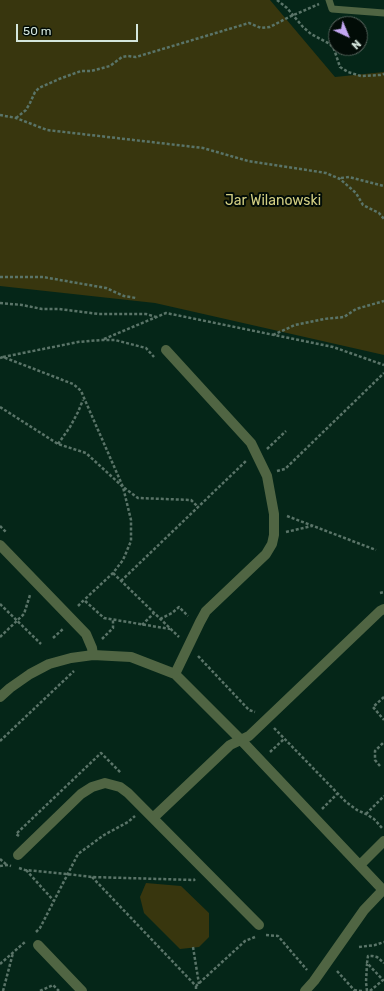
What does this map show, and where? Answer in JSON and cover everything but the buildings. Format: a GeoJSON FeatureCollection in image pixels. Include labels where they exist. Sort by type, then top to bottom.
{"type":"FeatureCollection","features":[{"type":"Feature","properties":{"kind":"street"},"geometry":{"type":"LineString","coordinates":[[166,350],[250,443],[267,476],[274,514],[274,535],[272,544],[266,554],[206,611],[188,646],[176,674]]}},
{"type":"Feature","properties":{"kind":"street"},"geometry":{"type":"LineString","coordinates":[[0,545],[86,634],[89,653]]}},
{"type":"Feature","properties":{"kind":"street"},"geometry":{"type":"LineString","coordinates":[[153,818],[230,745],[249,736],[380,611],[384,609]]}},
{"type":"Feature","properties":{"kind":"street"},"geometry":{"type":"LineString","coordinates":[[0,697],[30,674],[49,664],[89,653],[131,657],[176,674],[242,740],[383,891],[364,910],[328,962],[305,991]]}},
{"type":"Feature","properties":{"kind":"street"},"geometry":{"type":"LineString","coordinates":[[18,855],[81,794],[92,787],[105,783],[120,787],[128,793],[206,871],[261,930]]}},
{"type":"Feature","properties":{"kind":"street"},"geometry":{"type":"LineString","coordinates":[[360,865],[384,841]]}},
{"type":"Feature","properties":{"kind":"street"},"geometry":{"type":"LineString","coordinates":[[38,945],[82,991]]}},
{"type":"Feature","properties":{"kind":"lane"},"geometry":{"type":"LineString","coordinates":[[329,0],[332,9],[384,13]]}},
{"type":"Feature","properties":{"kind":"path"},"geometry":{"type":"LineString","coordinates":[[277,0],[287,8],[311,34],[330,44],[334,49],[340,67],[348,72],[361,76],[384,74]]}},
{"type":"Feature","properties":{"kind":"path"},"geometry":{"type":"LineString","coordinates":[[16,118],[26,110],[35,92],[39,88],[59,79],[81,71],[91,71],[110,66],[122,57],[136,57],[249,23],[261,28],[270,27],[319,3]]}},
{"type":"Feature","properties":{"kind":"path"},"geometry":{"type":"LineString","coordinates":[[0,115],[16,118],[47,130],[204,148],[248,161],[326,173],[340,179],[356,193],[363,205],[379,213],[384,219]]}},
{"type":"Feature","properties":{"kind":"path"},"geometry":{"type":"LineString","coordinates":[[340,179],[349,177],[384,186]]}},
{"type":"Feature","properties":{"kind":"path"},"geometry":{"type":"LineString","coordinates":[[0,278],[43,278],[106,288],[124,296],[136,298]]}},
{"type":"Feature","properties":{"kind":"path"},"geometry":{"type":"LineString","coordinates":[[273,335],[295,325],[324,318],[344,317],[356,309],[384,300]]}},
{"type":"Feature","properties":{"kind":"path"},"geometry":{"type":"LineString","coordinates":[[0,303],[42,309],[60,309],[99,314],[146,314],[156,317]]}},
{"type":"Feature","properties":{"kind":"path"},"geometry":{"type":"LineString","coordinates":[[101,340],[166,313],[333,347],[384,365]]}},
{"type":"Feature","properties":{"kind":"path"},"geometry":{"type":"LineString","coordinates":[[2,358],[78,342],[115,340],[146,348],[156,359]]}},
{"type":"Feature","properties":{"kind":"path"},"geometry":{"type":"LineString","coordinates":[[2,358],[74,384],[81,392],[123,487],[131,520],[130,541],[123,560],[113,573],[77,607]]}},
{"type":"Feature","properties":{"kind":"path"},"geometry":{"type":"LineString","coordinates":[[276,471],[285,468],[384,373]]}},
{"type":"Feature","properties":{"kind":"path"},"geometry":{"type":"LineString","coordinates":[[58,444],[70,427],[84,399]]}},
{"type":"Feature","properties":{"kind":"path"},"geometry":{"type":"LineString","coordinates":[[0,407],[58,444],[86,453],[123,487],[138,498],[191,500],[198,508]]}},
{"type":"Feature","properties":{"kind":"path"},"geometry":{"type":"LineString","coordinates":[[266,450],[286,431]]}},
{"type":"Feature","properties":{"kind":"path"},"geometry":{"type":"LineString","coordinates":[[121,581],[248,458]]}},
{"type":"Feature","properties":{"kind":"path"},"geometry":{"type":"LineString","coordinates":[[274,514],[281,513],[376,550]]}},
{"type":"Feature","properties":{"kind":"path"},"geometry":{"type":"LineString","coordinates":[[0,526],[11,538]]}},
{"type":"Feature","properties":{"kind":"path"},"geometry":{"type":"LineString","coordinates":[[113,573],[188,646],[249,710],[260,714]]}},
{"type":"Feature","properties":{"kind":"path"},"geometry":{"type":"LineString","coordinates":[[0,637],[24,614],[29,596],[39,585]]}},
{"type":"Feature","properties":{"kind":"path"},"geometry":{"type":"LineString","coordinates":[[380,593],[384,592]]}},
{"type":"Feature","properties":{"kind":"path"},"geometry":{"type":"LineString","coordinates":[[84,600],[104,618],[171,629]]}},
{"type":"Feature","properties":{"kind":"path"},"geometry":{"type":"LineString","coordinates":[[0,604],[41,644]]}},
{"type":"Feature","properties":{"kind":"path"},"geometry":{"type":"LineString","coordinates":[[160,619],[172,613],[179,607],[190,618]]}},
{"type":"Feature","properties":{"kind":"path"},"geometry":{"type":"LineString","coordinates":[[142,625],[154,613]]}},
{"type":"Feature","properties":{"kind":"path"},"geometry":{"type":"LineString","coordinates":[[0,741],[77,668],[113,628],[113,620]]}},
{"type":"Feature","properties":{"kind":"path"},"geometry":{"type":"LineString","coordinates":[[178,636],[180,632]]}},
{"type":"Feature","properties":{"kind":"path"},"geometry":{"type":"LineString","coordinates":[[384,697],[373,707],[384,720]]}},
{"type":"Feature","properties":{"kind":"path"},"geometry":{"type":"LineString","coordinates":[[272,727],[337,794],[357,810],[374,819],[381,827]]}},
{"type":"Feature","properties":{"kind":"path"},"geometry":{"type":"LineString","coordinates":[[270,753],[284,739]]}},
{"type":"Feature","properties":{"kind":"path"},"geometry":{"type":"LineString","coordinates":[[380,766],[375,760],[375,751],[384,742]]}},
{"type":"Feature","properties":{"kind":"path"},"geometry":{"type":"LineString","coordinates":[[322,809],[337,794]]}},
{"type":"Feature","properties":{"kind":"path"},"geometry":{"type":"LineString","coordinates":[[366,814],[384,796]]}},
{"type":"Feature","properties":{"kind":"path"},"geometry":{"type":"LineString","coordinates":[[35,933],[40,928],[78,854],[104,835],[128,822],[143,808]]}},
{"type":"Feature","properties":{"kind":"path"},"geometry":{"type":"LineString","coordinates":[[0,859],[8,865],[26,870],[92,877],[194,880],[206,871]]}},
{"type":"Feature","properties":{"kind":"path"},"geometry":{"type":"LineString","coordinates":[[0,866],[8,865]]}},
{"type":"Feature","properties":{"kind":"path"},"geometry":{"type":"LineString","coordinates":[[26,870],[54,901]]}},
{"type":"Feature","properties":{"kind":"path"},"geometry":{"type":"LineString","coordinates":[[92,877],[196,986],[196,991]]}},
{"type":"Feature","properties":{"kind":"path"},"geometry":{"type":"LineString","coordinates":[[261,930],[278,936],[305,966]]}},
{"type":"Feature","properties":{"kind":"path"},"geometry":{"type":"LineString","coordinates":[[196,986],[246,941],[257,937]]}},
{"type":"Feature","properties":{"kind":"path"},"geometry":{"type":"LineString","coordinates":[[0,964],[29,938]]}},
{"type":"Feature","properties":{"kind":"path"},"geometry":{"type":"LineString","coordinates":[[359,947],[384,942]]}},
{"type":"Feature","properties":{"kind":"path"},"geometry":{"type":"LineString","coordinates":[[193,948],[199,984]]}},
{"type":"Feature","properties":{"kind":"path"},"geometry":{"type":"LineString","coordinates":[[3,991],[13,953]]}},
{"type":"Feature","properties":{"kind":"path"},"geometry":{"type":"LineString","coordinates":[[367,963],[382,980],[369,991],[366,982],[367,963],[368,956],[377,957],[384,963]]}},
{"type":"Feature","properties":{"kind":"path"},"geometry":{"type":"LineString","coordinates":[[328,962],[355,990],[362,991]]}},
{"type":"Feature","properties":{"kind":"path"},"geometry":{"type":"LineString","coordinates":[[40,991],[53,985],[59,991]]}},
{"type":"Feature","properties":{"kind":"green space","name":"Jar Wilanowski"},"geometry":{"type":"Polygon","coordinates":[[[0,0],[270,0],[335,77],[384,72],[384,355],[155,303],[0,286],[0,0]]]}},
{"type":"Feature","properties":{"kind":"green space"},"geometry":{"type":"Polygon","coordinates":[[[146,883],[181,886],[209,913],[209,937],[199,947],[180,949],[144,913],[140,897],[146,883]]]}}]}
